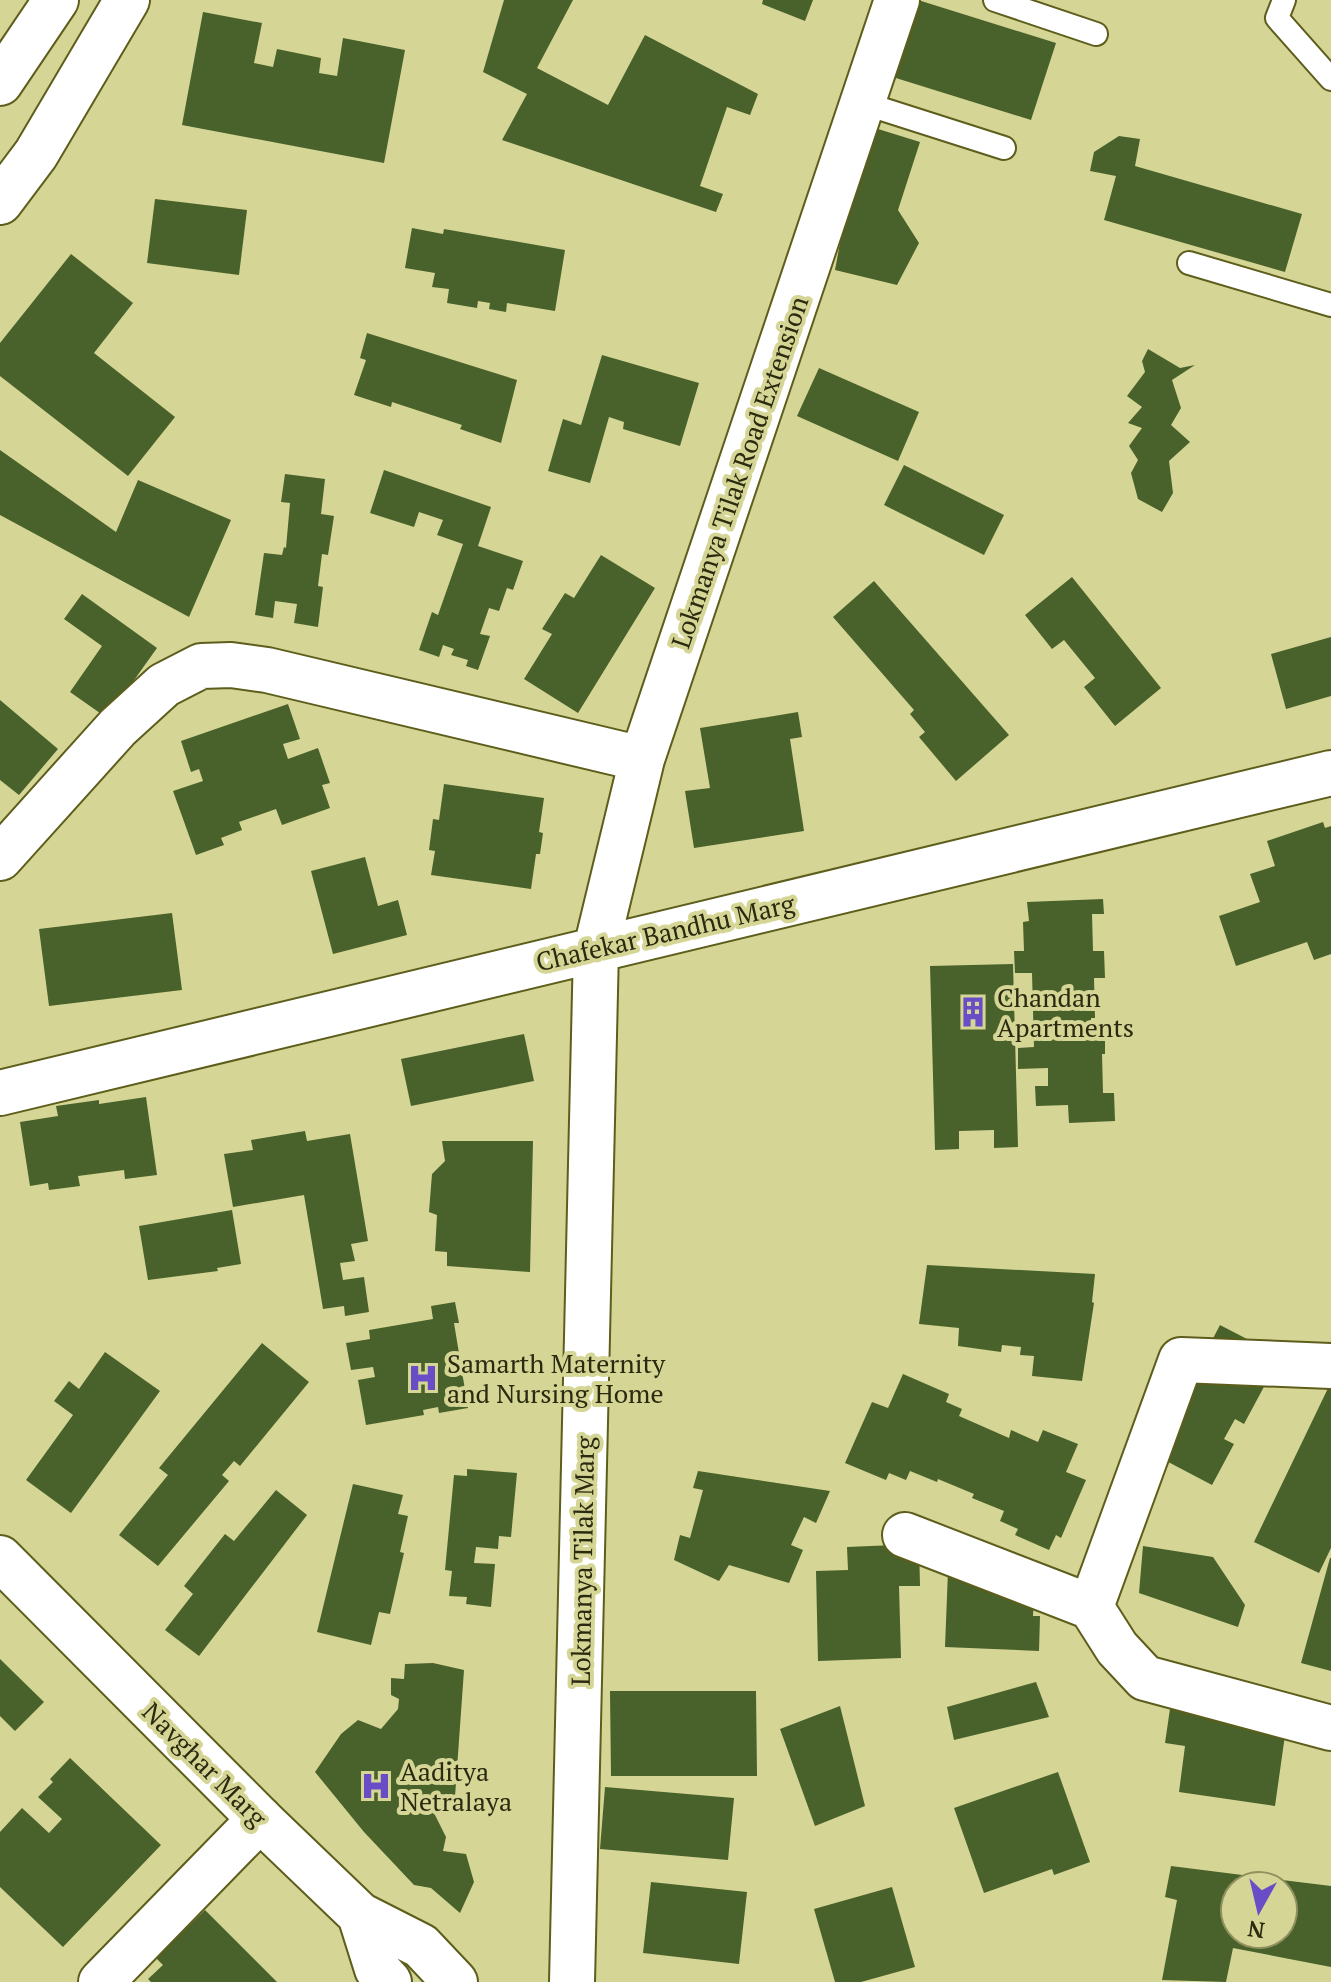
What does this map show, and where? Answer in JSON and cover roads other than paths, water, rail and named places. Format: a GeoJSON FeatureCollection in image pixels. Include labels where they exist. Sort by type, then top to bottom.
{"type":"FeatureCollection","features":[{"type":"Feature","properties":{"kind":"street"},"geometry":{"type":"LineString","coordinates":[[0,83],[56,0]]}},
{"type":"Feature","properties":{"kind":"street"},"geometry":{"type":"LineString","coordinates":[[0,202],[36,154],[127,0]]}},
{"type":"Feature","properties":{"kind":"street","name":"Lokmanya Tilak Road Extension"},"geometry":{"type":"LineString","coordinates":[[596,949],[642,759],[897,0]]}},
{"type":"Feature","properties":{"kind":"street"},"geometry":{"type":"LineString","coordinates":[[0,858],[118,727],[164,685],[201,666],[231,665],[267,670],[642,759]]}},
{"type":"Feature","properties":{"kind":"street","name":"Chafekar Bandhu Marg"},"geometry":{"type":"LineString","coordinates":[[0,1093],[1331,773]]}},
{"type":"Feature","properties":{"kind":"street","name":"Lokmanya Tilak Marg"},"geometry":{"type":"LineString","coordinates":[[572,1982],[596,949]]}},
{"type":"Feature","properties":{"kind":"street"},"geometry":{"type":"LineString","coordinates":[[1091,1607],[1181,1360],[1331,1366]]}},
{"type":"Feature","properties":{"kind":"street"},"geometry":{"type":"LineString","coordinates":[[905,1535],[1091,1607],[1117,1648],[1145,1678],[1331,1728]]}},
{"type":"Feature","properties":{"kind":"street","name":"Navghar Marg"},"geometry":{"type":"LineString","coordinates":[[0,1558],[360,1915],[377,1969],[389,1982]]}},
{"type":"Feature","properties":{"kind":"street"},"geometry":{"type":"LineString","coordinates":[[101,1982],[260,1819]]}},
{"type":"Feature","properties":{"kind":"street"},"geometry":{"type":"LineString","coordinates":[[360,1915],[421,1946],[455,1982]]}},
{"type":"Feature","properties":{"kind":"lane"},"geometry":{"type":"LineString","coordinates":[[995,0],[1096,34]]}},
{"type":"Feature","properties":{"kind":"lane"},"geometry":{"type":"LineString","coordinates":[[1284,0],[1277,18],[1331,79]]}},
{"type":"Feature","properties":{"kind":"lane"},"geometry":{"type":"LineString","coordinates":[[863,103],[1004,148]]}},
{"type":"Feature","properties":{"kind":"lane"},"geometry":{"type":"LineString","coordinates":[[1189,263],[1331,305]]}},
{"type":"Feature","properties":{"kind":"place","name":"Chandan Apartments"},"geometry":{"type":"Point","coordinates":[973,1012]}},
{"type":"Feature","properties":{"kind":"place","name":"Samarth Maternity and Nursing Home"},"geometry":{"type":"Point","coordinates":[423,1378]}},
{"type":"Feature","properties":{"kind":"place","name":"Aaditya Netralaya"},"geometry":{"type":"Point","coordinates":[376,1786]}}]}
